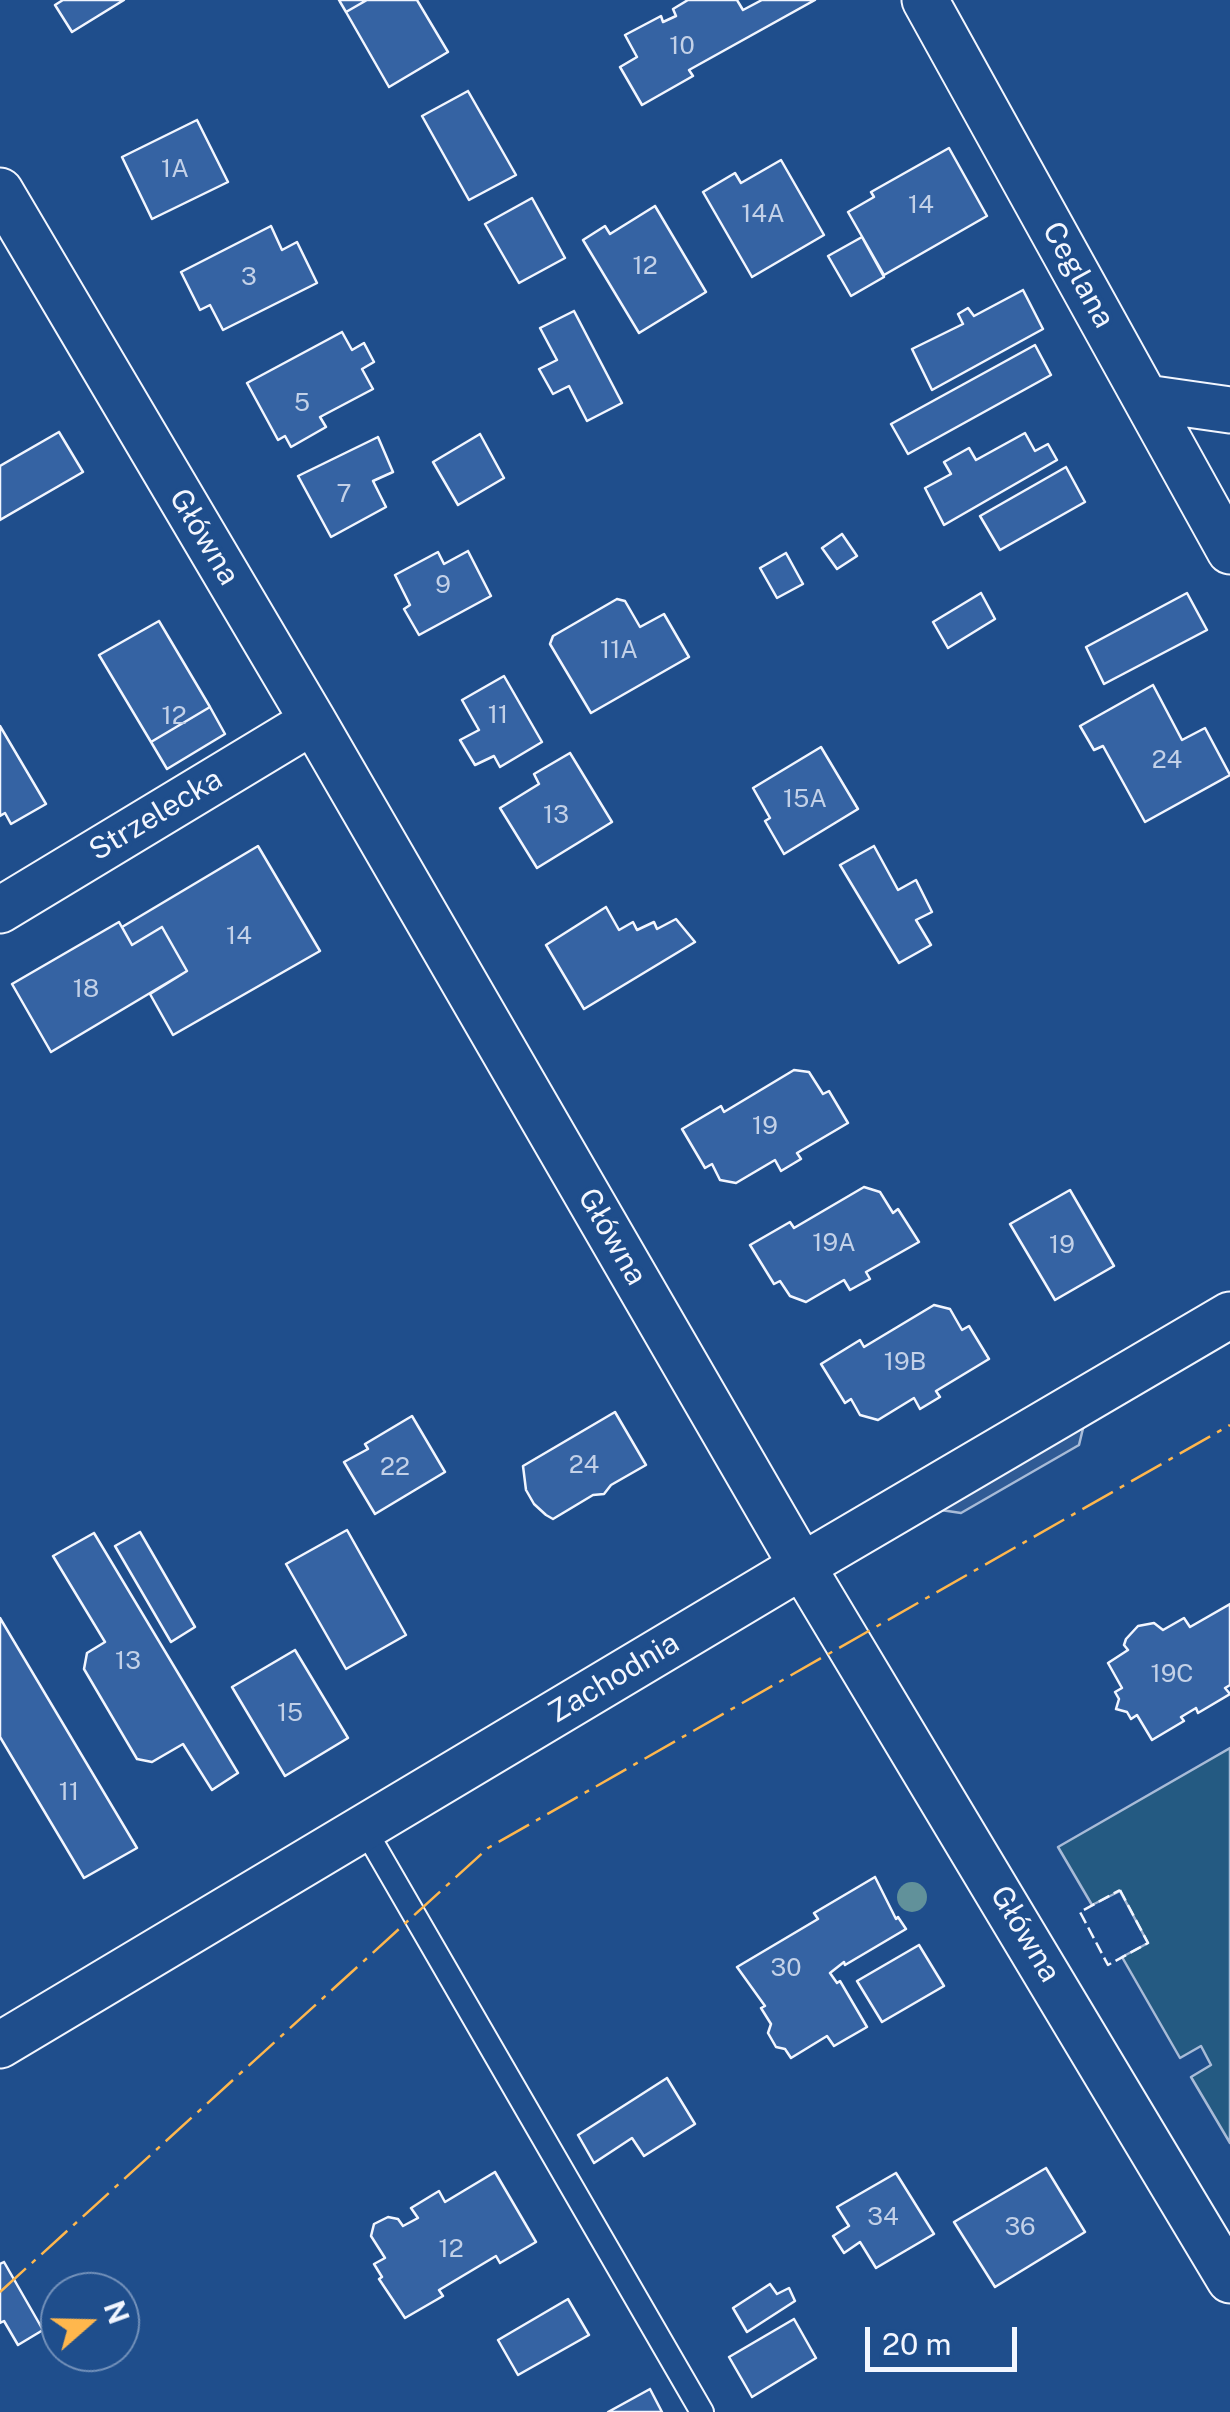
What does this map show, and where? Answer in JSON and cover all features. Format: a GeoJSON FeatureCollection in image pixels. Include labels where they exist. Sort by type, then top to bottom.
{"type":"FeatureCollection","features":[{"type":"Feature","properties":{"kind":"street","name":"Ceglana"},"geometry":{"type":"LineString","coordinates":[[925,0],[1230,551]]}},
{"type":"Feature","properties":{"kind":"street","name":"Główna"},"geometry":{"type":"LineString","coordinates":[[0,191],[313,721],[802,1566],[1230,2280]]}},
{"type":"Feature","properties":{"kind":"street"},"geometry":{"type":"LineString","coordinates":[[1146,398],[1230,410]]}},
{"type":"Feature","properties":{"kind":"street","name":"Strzelecka"},"geometry":{"type":"LineString","coordinates":[[0,910],[313,721]]}},
{"type":"Feature","properties":{"kind":"street","name":"Zachodnia"},"geometry":{"type":"LineString","coordinates":[[0,2045],[1230,1315]]}},
{"type":"Feature","properties":{"kind":"lane"},"geometry":{"type":"LineString","coordinates":[[364,1828],[702,2412]]}},
{"type":"Feature","properties":{"kind":"shaded area"},"geometry":{"type":"Polygon","coordinates":[[[1085,1420],[1079,1445],[961,1513],[934,1509],[1085,1420]]]}},
{"type":"Feature","properties":{"kind":"shaded area"},"geometry":{"type":"Polygon","coordinates":[[[1230,1748],[1230,2143],[1191,2077],[1211,2065],[1201,2046],[1180,2058],[1122,1957],[1148,1943],[1120,1891],[1092,1905],[1058,1847],[1230,1748]]]}},
{"type":"Feature","properties":{"kind":"building"},"geometry":{"type":"Polygon","coordinates":[[[63,0],[124,0],[72,32],[55,5],[63,0]]]}},
{"type":"Feature","properties":{"kind":"building"},"geometry":{"type":"Polygon","coordinates":[[[339,0],[367,0],[346,12],[339,0]]]}},
{"type":"Feature","properties":{"kind":"building"},"geometry":{"type":"Polygon","coordinates":[[[367,0],[417,0],[448,52],[389,87],[346,12],[367,0]]]}},
{"type":"Feature","properties":{"kind":"building"},"geometry":{"type":"Polygon","coordinates":[[[688,0],[737,0],[743,10],[762,0],[815,0],[689,70],[693,76],[642,105],[620,67],[637,57],[625,35],[661,16],[663,22],[676,16],[673,9],[688,0]]]}},
{"type":"Feature","properties":{"kind":"building"},"geometry":{"type":"Polygon","coordinates":[[[468,91],[516,175],[469,200],[422,116],[468,91]]]}},
{"type":"Feature","properties":{"kind":"building"},"geometry":{"type":"Polygon","coordinates":[[[197,120],[228,182],[152,219],[122,157],[197,120]]]}},
{"type":"Feature","properties":{"kind":"building"},"geometry":{"type":"Polygon","coordinates":[[[949,148],[987,216],[884,275],[848,212],[874,197],[871,192],[949,148]]]}},
{"type":"Feature","properties":{"kind":"building"},"geometry":{"type":"Polygon","coordinates":[[[781,160],[824,235],[752,277],[703,192],[735,173],[741,183],[781,160]]]}},
{"type":"Feature","properties":{"kind":"building"},"geometry":{"type":"Polygon","coordinates":[[[532,198],[565,258],[519,283],[485,224],[532,198]]]}},
{"type":"Feature","properties":{"kind":"building"},"geometry":{"type":"Polygon","coordinates":[[[655,206],[706,292],[639,333],[583,240],[605,226],[610,234],[655,206]]]}},
{"type":"Feature","properties":{"kind":"building"},"geometry":{"type":"Polygon","coordinates":[[[271,226],[282,250],[297,242],[317,283],[223,330],[210,305],[200,310],[181,272],[271,226]]]}},
{"type":"Feature","properties":{"kind":"building"},"geometry":{"type":"Polygon","coordinates":[[[862,237],[884,277],[851,296],[828,256],[862,237]]]}},
{"type":"Feature","properties":{"kind":"building"},"geometry":{"type":"Polygon","coordinates":[[[1023,290],[1043,329],[932,390],[912,349],[963,324],[958,314],[968,308],[974,316],[1023,290]]]}},
{"type":"Feature","properties":{"kind":"building"},"geometry":{"type":"Polygon","coordinates":[[[574,311],[622,403],[587,421],[569,386],[553,394],[539,369],[557,360],[540,328],[574,311]]]}},
{"type":"Feature","properties":{"kind":"building"},"geometry":{"type":"Polygon","coordinates":[[[342,332],[352,350],[364,343],[374,362],[362,369],[373,389],[320,417],[326,427],[291,447],[285,436],[278,440],[247,383],[342,332]]]}},
{"type":"Feature","properties":{"kind":"building"},"geometry":{"type":"Polygon","coordinates":[[[1035,345],[1051,375],[908,454],[891,424],[1035,345]]]}},
{"type":"Feature","properties":{"kind":"building"},"geometry":{"type":"Polygon","coordinates":[[[59,432],[83,472],[0,520],[0,466],[59,432]]]}},
{"type":"Feature","properties":{"kind":"building"},"geometry":{"type":"Polygon","coordinates":[[[1025,433],[1035,451],[1048,444],[1057,460],[944,525],[925,488],[951,474],[944,462],[969,448],[976,460],[1025,433]]]}},
{"type":"Feature","properties":{"kind":"building"},"geometry":{"type":"Polygon","coordinates":[[[480,434],[504,478],[458,505],[433,462],[480,434]]]}},
{"type":"Feature","properties":{"kind":"building"},"geometry":{"type":"Polygon","coordinates":[[[378,437],[393,472],[373,481],[386,507],[331,537],[298,476],[378,437]]]}},
{"type":"Feature","properties":{"kind":"building"},"geometry":{"type":"Polygon","coordinates":[[[1066,467],[1085,502],[1000,550],[980,516],[1066,467]]]}},
{"type":"Feature","properties":{"kind":"building"},"geometry":{"type":"Polygon","coordinates":[[[842,534],[857,556],[837,569],[822,548],[842,534]]]}},
{"type":"Feature","properties":{"kind":"building"},"geometry":{"type":"Polygon","coordinates":[[[468,551],[491,596],[419,635],[404,609],[410,605],[395,575],[438,552],[444,564],[468,551]]]}},
{"type":"Feature","properties":{"kind":"building"},"geometry":{"type":"Polygon","coordinates":[[[786,553],[803,584],[777,598],[760,568],[786,553]]]}},
{"type":"Feature","properties":{"kind":"building"},"geometry":{"type":"Polygon","coordinates":[[[981,593],[995,619],[948,648],[933,622],[981,593]]]}},
{"type":"Feature","properties":{"kind":"building"},"geometry":{"type":"Polygon","coordinates":[[[1187,593],[1207,630],[1104,684],[1086,647],[1187,593]]]}},
{"type":"Feature","properties":{"kind":"building"},"geometry":{"type":"Polygon","coordinates":[[[617,599],[625,601],[640,627],[664,614],[689,657],[591,713],[550,644],[553,636],[617,599]]]}},
{"type":"Feature","properties":{"kind":"building"},"geometry":{"type":"Polygon","coordinates":[[[159,621],[210,707],[151,742],[99,655],[159,621]]]}},
{"type":"Feature","properties":{"kind":"building"},"geometry":{"type":"Polygon","coordinates":[[[504,676],[542,742],[500,767],[494,756],[475,765],[460,740],[479,730],[462,700],[504,676]]]}},
{"type":"Feature","properties":{"kind":"building"},"geometry":{"type":"Polygon","coordinates":[[[1153,685],[1182,740],[1205,728],[1230,775],[1145,822],[1103,746],[1094,750],[1080,726],[1153,685]]]}},
{"type":"Feature","properties":{"kind":"building"},"geometry":{"type":"Polygon","coordinates":[[[210,707],[225,734],[167,769],[151,742],[210,707]]]}},
{"type":"Feature","properties":{"kind":"building"},"geometry":{"type":"Polygon","coordinates":[[[0,726],[46,804],[11,824],[5,813],[0,816],[0,726]]]}},
{"type":"Feature","properties":{"kind":"building"},"geometry":{"type":"Polygon","coordinates":[[[821,747],[858,809],[784,854],[765,821],[770,818],[753,788],[821,747]]]}},
{"type":"Feature","properties":{"kind":"building"},"geometry":{"type":"Polygon","coordinates":[[[570,753],[612,822],[537,868],[500,808],[539,784],[534,774],[570,753]]]}},
{"type":"Feature","properties":{"kind":"building"},"geometry":{"type":"Polygon","coordinates":[[[258,846],[320,951],[173,1035],[150,994],[187,971],[162,927],[132,945],[122,927],[258,846]]]}},
{"type":"Feature","properties":{"kind":"building"},"geometry":{"type":"Polygon","coordinates":[[[874,846],[898,890],[916,880],[932,912],[916,920],[931,945],[899,963],[840,865],[874,846]]]}},
{"type":"Feature","properties":{"kind":"building"},"geometry":{"type":"Polygon","coordinates":[[[606,907],[619,930],[633,922],[637,930],[654,922],[657,929],[676,919],[695,942],[584,1009],[546,945],[606,907]]]}},
{"type":"Feature","properties":{"kind":"building"},"geometry":{"type":"Polygon","coordinates":[[[119,922],[132,945],[162,927],[187,971],[51,1052],[12,984],[119,922]]]}},
{"type":"Feature","properties":{"kind":"building"},"geometry":{"type":"Polygon","coordinates":[[[794,1070],[809,1072],[823,1094],[829,1091],[848,1123],[797,1153],[801,1159],[781,1171],[775,1160],[736,1183],[720,1180],[712,1164],[705,1168],[682,1129],[721,1106],[724,1112],[794,1070]]]}},
{"type":"Feature","properties":{"kind":"building"},"geometry":{"type":"Polygon","coordinates":[[[864,1187],[880,1192],[893,1213],[898,1209],[919,1242],[866,1272],[870,1279],[850,1290],[844,1280],[806,1302],[790,1296],[780,1281],[774,1284],[750,1245],[790,1222],[794,1228],[864,1187]]]}},
{"type":"Feature","properties":{"kind":"building"},"geometry":{"type":"Polygon","coordinates":[[[1070,1190],[1114,1266],[1055,1300],[1010,1224],[1070,1190]]]}},
{"type":"Feature","properties":{"kind":"building"},"geometry":{"type":"Polygon","coordinates":[[[934,1305],[950,1309],[962,1330],[969,1326],[989,1359],[936,1391],[940,1397],[920,1409],[914,1398],[878,1420],[860,1415],[851,1399],[845,1403],[821,1364],[860,1340],[864,1347],[934,1305]]]}},
{"type":"Feature","properties":{"kind":"building"},"geometry":{"type":"Polygon","coordinates":[[[615,1412],[646,1465],[611,1485],[604,1494],[593,1495],[553,1519],[546,1515],[526,1490],[523,1466],[615,1412]]]}},
{"type":"Feature","properties":{"kind":"building"},"geometry":{"type":"Polygon","coordinates":[[[412,1416],[445,1472],[375,1514],[344,1462],[368,1449],[365,1444],[412,1416]]]}},
{"type":"Feature","properties":{"kind":"building"},"geometry":{"type":"Polygon","coordinates":[[[347,1530],[406,1635],[346,1669],[286,1564],[347,1530]]]}},
{"type":"Feature","properties":{"kind":"building"},"geometry":{"type":"Polygon","coordinates":[[[140,1532],[195,1627],[171,1642],[115,1546],[140,1532]]]}},
{"type":"Feature","properties":{"kind":"building"},"geometry":{"type":"Polygon","coordinates":[[[94,1533],[238,1773],[212,1790],[183,1744],[152,1762],[137,1759],[84,1669],[87,1653],[105,1642],[53,1556],[94,1533]]]}},
{"type":"Feature","properties":{"kind":"building"},"geometry":{"type":"Polygon","coordinates":[[[1230,1604],[1230,1685],[1225,1688],[1230,1694],[1198,1713],[1196,1708],[1181,1717],[1184,1721],[1152,1740],[1137,1715],[1131,1719],[1127,1712],[1116,1709],[1119,1699],[1115,1692],[1122,1688],[1108,1663],[1128,1650],[1124,1645],[1126,1639],[1138,1626],[1154,1623],[1163,1630],[1184,1618],[1190,1627],[1230,1604]]]}},
{"type":"Feature","properties":{"kind":"building"},"geometry":{"type":"Polygon","coordinates":[[[0,1618],[137,1848],[84,1878],[0,1737],[0,1618]]]}},
{"type":"Feature","properties":{"kind":"building"},"geometry":{"type":"Polygon","coordinates":[[[295,1650],[348,1738],[285,1776],[232,1687],[295,1650]]]}},
{"type":"Feature","properties":{"kind":"building"},"geometry":{"type":"Polygon","coordinates":[[[875,1877],[896,1919],[906,1929],[830,1973],[837,1983],[840,1981],[867,2027],[834,2046],[827,2036],[791,2058],[785,2049],[776,2047],[768,2033],[771,2024],[761,2008],[765,2006],[737,1967],[818,1919],[814,1913],[875,1877]]]}},
{"type":"Feature","properties":{"kind":"building"},"geometry":{"type":"Polygon","coordinates":[[[919,1945],[944,1986],[882,2022],[857,1981],[919,1945]]]}},
{"type":"Feature","properties":{"kind":"building"},"geometry":{"type":"Polygon","coordinates":[[[667,2078],[695,2124],[644,2156],[632,2138],[594,2163],[578,2135],[667,2078]]]}},
{"type":"Feature","properties":{"kind":"building"},"geometry":{"type":"Polygon","coordinates":[[[1046,2168],[1085,2232],[995,2287],[954,2222],[1046,2168]]]}},
{"type":"Feature","properties":{"kind":"building"},"geometry":{"type":"Polygon","coordinates":[[[495,2172],[536,2242],[500,2263],[496,2256],[439,2290],[443,2296],[405,2318],[379,2279],[382,2277],[374,2264],[385,2258],[371,2236],[374,2224],[388,2217],[398,2219],[403,2226],[418,2218],[411,2208],[439,2191],[445,2202],[495,2172]]]}},
{"type":"Feature","properties":{"kind":"building"},"geometry":{"type":"Polygon","coordinates":[[[896,2173],[934,2234],[876,2268],[860,2242],[844,2253],[833,2236],[849,2226],[837,2207],[896,2173]]]}},
{"type":"Feature","properties":{"kind":"building"},"geometry":{"type":"Polygon","coordinates":[[[4,2262],[40,2325],[40,2332],[18,2345],[4,2321],[0,2323],[0,2264],[4,2262]]]}},
{"type":"Feature","properties":{"kind":"building"},"geometry":{"type":"Polygon","coordinates":[[[770,2284],[777,2294],[789,2288],[795,2301],[747,2332],[733,2308],[770,2284]]]}},
{"type":"Feature","properties":{"kind":"building"},"geometry":{"type":"Polygon","coordinates":[[[568,2299],[589,2335],[518,2375],[498,2340],[568,2299]]]}},
{"type":"Feature","properties":{"kind":"building"},"geometry":{"type":"Polygon","coordinates":[[[794,2319],[816,2358],[752,2397],[729,2357],[794,2319]]]}},
{"type":"Feature","properties":{"kind":"building"},"geometry":{"type":"Polygon","coordinates":[[[650,2389],[662,2412],[608,2412],[650,2389]]]}},
{"type":"Feature","properties":{"kind":"fence"},"geometry":{"type":"LineString","coordinates":[[1120,1890],[1148,1943],[1108,1965],[1080,1912],[1120,1890]]}},
{"type":"Feature","properties":{"kind":"power"},"geometry":{"type":"LineString","coordinates":[[0,2292],[488,1848],[1230,1425]]}}]}
